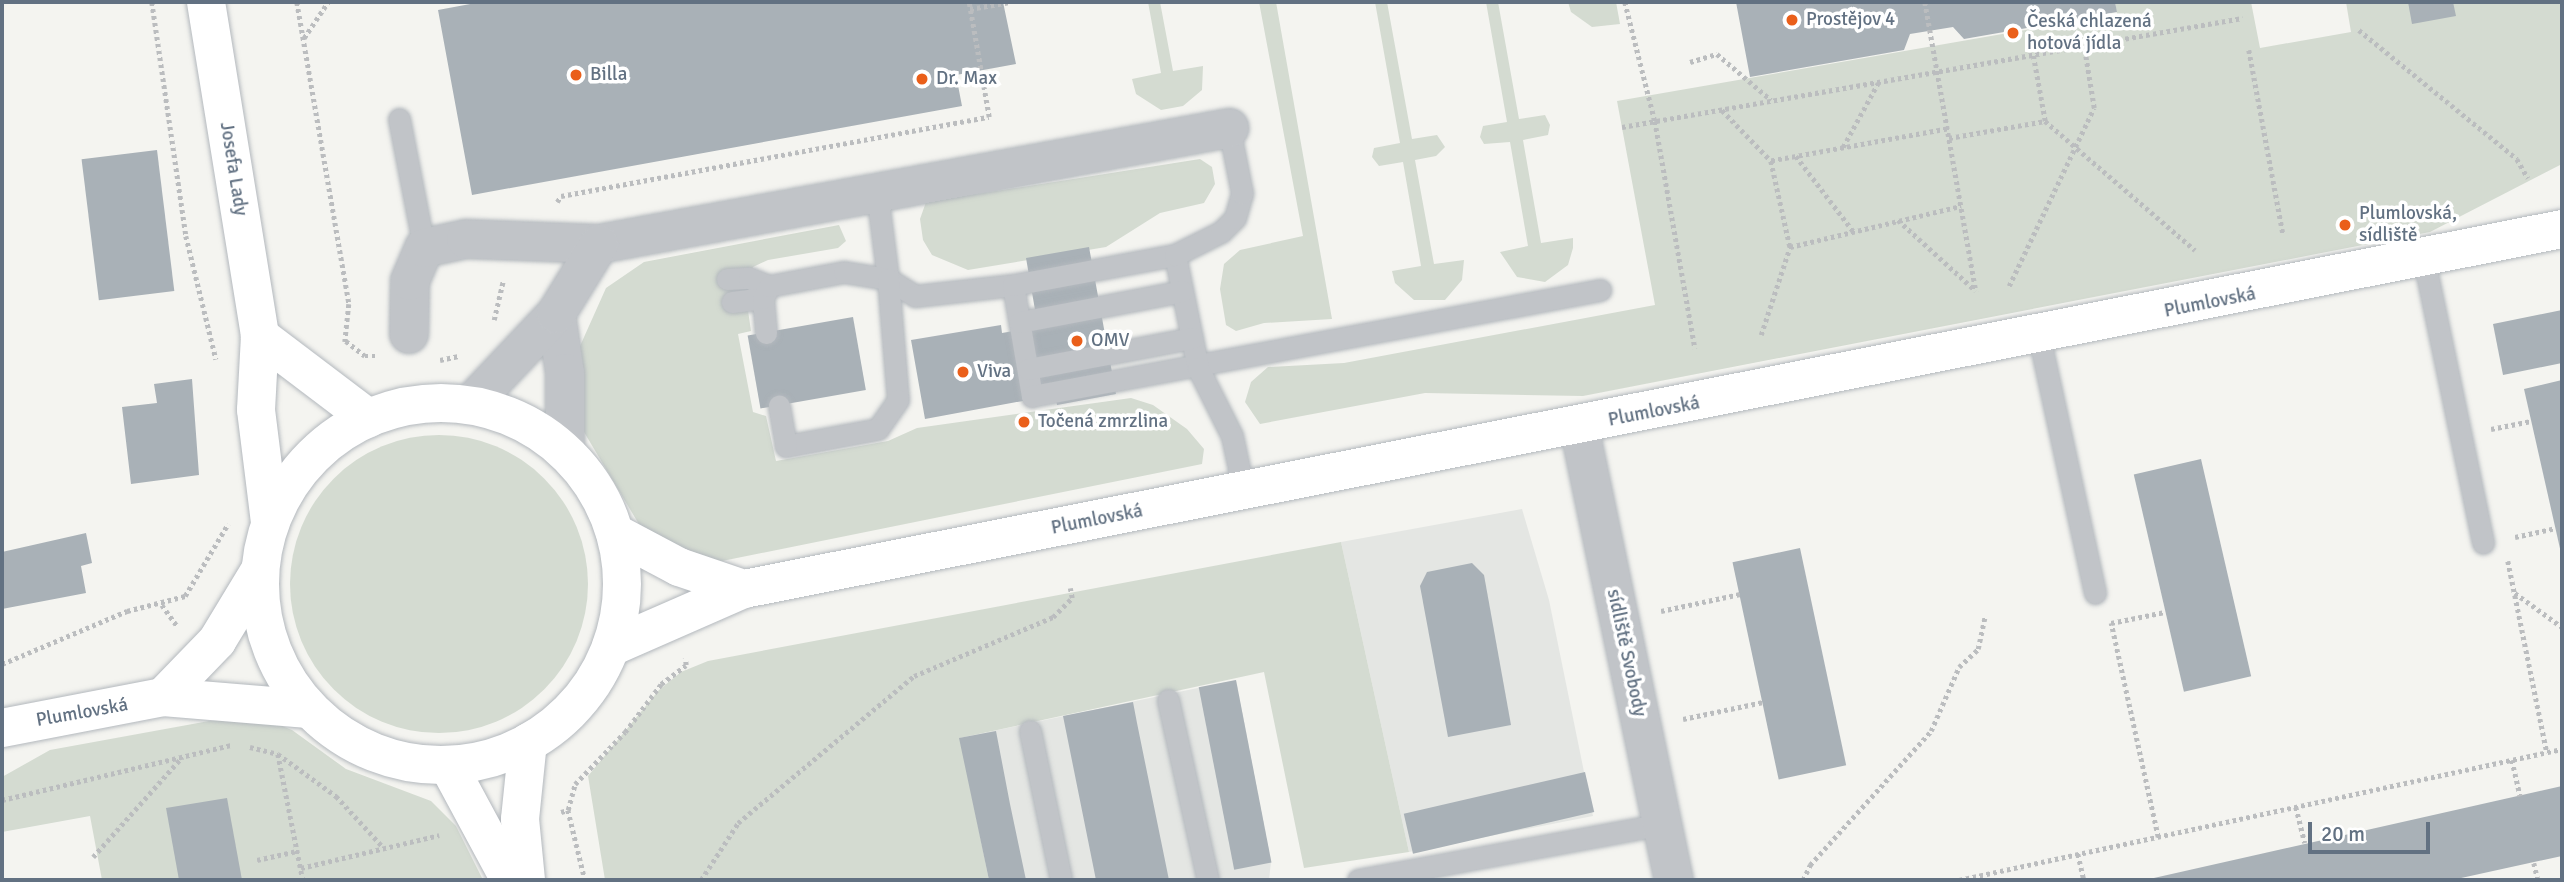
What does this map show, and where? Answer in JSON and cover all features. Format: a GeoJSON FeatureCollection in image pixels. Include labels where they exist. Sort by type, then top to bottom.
{"type":"FeatureCollection","features":[{"type":"Feature","properties":{"kind":"main road","name":"Josefa Lady"},"geometry":{"type":"LineString","coordinates":[[206,2],[260,336],[253,517]]}},
{"type":"Feature","properties":{"kind":"main road","name":"Plumlovská"},"geometry":{"type":"LineString","coordinates":[[611,647],[744,589],[2424,260],[2562,229]]}},
{"type":"Feature","properties":{"kind":"main road"},"geometry":{"type":"LineString","coordinates":[[260,336],[309,376],[369,418]]}},
{"type":"Feature","properties":{"kind":"main road"},"geometry":{"type":"LineString","coordinates":[[418,404],[470,405],[521,422],[565,452],[588,477],[615,533],[622,593],[611,647],[578,702],[528,742],[448,765],[372,751],[309,709],[273,655],[261,613],[260,570],[253,517],[308,460],[369,418],[418,404]]}},
{"type":"Feature","properties":{"kind":"main road"},"geometry":{"type":"LineString","coordinates":[[615,533],[679,567],[744,589]]}},
{"type":"Feature","properties":{"kind":"main road"},"geometry":{"type":"LineString","coordinates":[[163,697],[217,641],[260,570]]}},
{"type":"Feature","properties":{"kind":"main road","name":"Plumlovská"},"geometry":{"type":"LineString","coordinates":[[2,728],[163,697],[309,709]]}},
{"type":"Feature","properties":{"kind":"main road"},"geometry":{"type":"LineString","coordinates":[[526,880],[520,819],[528,742]]}},
{"type":"Feature","properties":{"kind":"main road"},"geometry":{"type":"LineString","coordinates":[[448,765],[510,880]]}},
{"type":"Feature","properties":{"kind":"street"},"geometry":{"type":"LineString","coordinates":[[409,334],[410,281],[424,248],[466,239],[599,244],[1229,128]]}},
{"type":"Feature","properties":{"kind":"street"},"geometry":{"type":"LineString","coordinates":[[470,405],[556,314],[599,244]]}},
{"type":"Feature","properties":{"kind":"street"},"geometry":{"type":"LineString","coordinates":[[556,314],[565,373],[565,452]]}},
{"type":"Feature","properties":{"kind":"street","name":"sídliště Svobody"},"geometry":{"type":"LineString","coordinates":[[1579,426],[1674,880]]}},
{"type":"Feature","properties":{"kind":"lane"},"geometry":{"type":"LineString","coordinates":[[399,119],[424,248]]}},
{"type":"Feature","properties":{"kind":"lane"},"geometry":{"type":"LineString","coordinates":[[732,302],[844,272],[888,279],[915,296],[1013,285],[1175,255],[1221,232],[1235,218],[1242,193],[1229,128]]}},
{"type":"Feature","properties":{"kind":"lane"},"geometry":{"type":"LineString","coordinates":[[779,406],[786,446],[878,429],[898,400],[888,279],[877,192]]}},
{"type":"Feature","properties":{"kind":"lane"},"geometry":{"type":"LineString","coordinates":[[1175,255],[1198,368],[1232,436],[1244,492]]}},
{"type":"Feature","properties":{"kind":"lane"},"geometry":{"type":"LineString","coordinates":[[2424,260],[2461,435],[2493,541]]}},
{"type":"Feature","properties":{"kind":"lane"},"geometry":{"type":"LineString","coordinates":[[727,279],[749,278],[766,293],[766,333]]}},
{"type":"Feature","properties":{"kind":"lane"},"geometry":{"type":"LineString","coordinates":[[1013,285],[1032,396],[1198,368],[1386,329],[1600,290]]}},
{"type":"Feature","properties":{"kind":"lane"},"geometry":{"type":"LineString","coordinates":[[1020,322],[1182,290]]}},
{"type":"Feature","properties":{"kind":"lane"},"geometry":{"type":"LineString","coordinates":[[2039,336],[2095,593]]}},
{"type":"Feature","properties":{"kind":"lane"},"geometry":{"type":"LineString","coordinates":[[1028,369],[1192,338]]}},
{"type":"Feature","properties":{"kind":"lane"},"geometry":{"type":"LineString","coordinates":[[1168,700],[1208,880]]}},
{"type":"Feature","properties":{"kind":"lane"},"geometry":{"type":"LineString","coordinates":[[1030,731],[1060,880]]}},
{"type":"Feature","properties":{"kind":"lane"},"geometry":{"type":"LineString","coordinates":[[1358,880],[1662,824]]}},
{"type":"Feature","properties":{"kind":"path"},"geometry":{"type":"LineString","coordinates":[[152,2],[186,236],[217,363]]}},
{"type":"Feature","properties":{"kind":"path"},"geometry":{"type":"LineString","coordinates":[[297,2],[349,304],[346,341],[309,376]]}},
{"type":"Feature","properties":{"kind":"path"},"geometry":{"type":"LineString","coordinates":[[303,39],[328,2]]}},
{"type":"Feature","properties":{"kind":"path"},"geometry":{"type":"LineString","coordinates":[[970,9],[1007,2]]}},
{"type":"Feature","properties":{"kind":"path"},"geometry":{"type":"LineString","coordinates":[[1625,2],[1655,121],[1695,349]]}},
{"type":"Feature","properties":{"kind":"path"},"geometry":{"type":"LineString","coordinates":[[1898,220],[1976,292],[1924,2]]}},
{"type":"Feature","properties":{"kind":"path"},"geometry":{"type":"LineString","coordinates":[[1622,127],[2243,18]]}},
{"type":"Feature","properties":{"kind":"path"},"geometry":{"type":"LineString","coordinates":[[2359,30],[2517,159],[2528,177]]}},
{"type":"Feature","properties":{"kind":"path"},"geometry":{"type":"LineString","coordinates":[[2009,286],[2077,153],[2094,108],[2084,46]]}},
{"type":"Feature","properties":{"kind":"path"},"geometry":{"type":"LineString","coordinates":[[2249,50],[2283,233]]}},
{"type":"Feature","properties":{"kind":"path"},"geometry":{"type":"LineString","coordinates":[[1690,62],[1717,54],[1771,101]]}},
{"type":"Feature","properties":{"kind":"path"},"geometry":{"type":"LineString","coordinates":[[2033,55],[2045,121],[2077,153],[2195,250]]}},
{"type":"Feature","properties":{"kind":"path"},"geometry":{"type":"LineString","coordinates":[[1843,147],[1878,82]]}},
{"type":"Feature","properties":{"kind":"path"},"geometry":{"type":"LineString","coordinates":[[1721,110],[1771,161],[1790,247],[1761,335]]}},
{"type":"Feature","properties":{"kind":"path"},"geometry":{"type":"LineString","coordinates":[[1949,138],[2045,121]]}},
{"type":"Feature","properties":{"kind":"path"},"geometry":{"type":"LineString","coordinates":[[1771,161],[1947,129]]}},
{"type":"Feature","properties":{"kind":"path"},"geometry":{"type":"LineString","coordinates":[[1796,156],[1854,232]]}},
{"type":"Feature","properties":{"kind":"path"},"geometry":{"type":"LineString","coordinates":[[1790,247],[1961,206]]}},
{"type":"Feature","properties":{"kind":"path"},"geometry":{"type":"LineString","coordinates":[[2461,435],[2531,421]]}},
{"type":"Feature","properties":{"kind":"path"},"geometry":{"type":"LineString","coordinates":[[2,664],[127,611],[185,596],[253,517]]}},
{"type":"Feature","properties":{"kind":"path"},"geometry":{"type":"LineString","coordinates":[[2547,752],[2515,592],[2493,541],[2556,528]]}},
{"type":"Feature","properties":{"kind":"path"},"geometry":{"type":"LineString","coordinates":[[701,880],[738,823],[914,676],[1053,617],[1072,598],[1070,589]]}},
{"type":"Feature","properties":{"kind":"path"},"geometry":{"type":"LineString","coordinates":[[2515,592],[2562,627]]}},
{"type":"Feature","properties":{"kind":"path"},"geometry":{"type":"LineString","coordinates":[[1661,611],[1740,594]]}},
{"type":"Feature","properties":{"kind":"path"},"geometry":{"type":"LineString","coordinates":[[2158,837],[2110,623],[2165,612]]}},
{"type":"Feature","properties":{"kind":"path"},"geometry":{"type":"LineString","coordinates":[[1803,880],[1810,865],[1931,731],[1959,667],[1978,649],[1985,617]]}},
{"type":"Feature","properties":{"kind":"path"},"geometry":{"type":"LineString","coordinates":[[568,810],[575,784],[625,732],[661,684],[686,665],[677,619]]}},
{"type":"Feature","properties":{"kind":"path"},"geometry":{"type":"LineString","coordinates":[[1683,719],[1763,702]]}},
{"type":"Feature","properties":{"kind":"path"},"geometry":{"type":"LineString","coordinates":[[2,800],[235,744]]}},
{"type":"Feature","properties":{"kind":"path"},"geometry":{"type":"LineString","coordinates":[[1959,880],[2562,749]]}},
{"type":"Feature","properties":{"kind":"path"},"geometry":{"type":"LineString","coordinates":[[301,868],[383,848],[336,796],[278,754],[303,880]]}},
{"type":"Feature","properties":{"kind":"path"},"geometry":{"type":"LineString","coordinates":[[93,857],[183,757]]}},
{"type":"Feature","properties":{"kind":"path"},"geometry":{"type":"LineString","coordinates":[[2511,760],[2520,796]]}},
{"type":"Feature","properties":{"kind":"path"},"geometry":{"type":"LineString","coordinates":[[2296,807],[2305,843]]}},
{"type":"Feature","properties":{"kind":"path"},"geometry":{"type":"LineString","coordinates":[[257,860],[297,851]]}},
{"type":"Feature","properties":{"kind":"path"},"geometry":{"type":"LineString","coordinates":[[2078,854],[2084,880]]}},
{"type":"Feature","properties":{"kind":"path"},"geometry":{"type":"LineString","coordinates":[[2535,863],[2538,880]]}},
{"type":"Feature","properties":{"kind":"shaded area"},"geometry":{"type":"Polygon","coordinates":[[[1148,2],[1160,2],[1173,71],[1203,66],[1202,90],[1183,106],[1161,110],[1136,94],[1132,79],[1161,73],[1148,2]]]}},
{"type":"Feature","properties":{"kind":"shaded area"},"geometry":{"type":"Polygon","coordinates":[[[1259,2],[1276,2],[1332,319],[1264,323],[1236,331],[1226,325],[1220,289],[1224,264],[1240,250],[1303,236],[1259,2]]]}},
{"type":"Feature","properties":{"kind":"shaded area"},"geometry":{"type":"Polygon","coordinates":[[[1375,2],[1387,2],[1412,139],[1437,135],[1445,147],[1436,156],[1415,160],[1434,264],[1464,260],[1462,280],[1445,300],[1414,300],[1395,283],[1392,271],[1421,266],[1403,162],[1379,166],[1372,157],[1374,148],[1400,143],[1375,2]]]}},
{"type":"Feature","properties":{"kind":"shaded area"},"geometry":{"type":"Polygon","coordinates":[[[1486,2],[1498,2],[1519,119],[1545,115],[1550,125],[1548,135],[1523,140],[1541,243],[1573,238],[1573,248],[1568,265],[1545,282],[1517,277],[1500,252],[1528,246],[1510,142],[1484,144],[1480,137],[1483,126],[1507,122],[1486,2]]]}},
{"type":"Feature","properties":{"kind":"shaded area"},"geometry":{"type":"Polygon","coordinates":[[[1568,2],[1616,2],[1620,24],[1592,27],[1571,12],[1568,2]]]}},
{"type":"Feature","properties":{"kind":"shaded area"},"geometry":{"type":"Polygon","coordinates":[[[2115,2],[2251,2],[2260,48],[2351,32],[2346,2],[2562,2],[2562,164],[2430,232],[1583,396],[1425,393],[1260,424],[1245,402],[1251,382],[1268,367],[1344,363],[1655,305],[1617,101],[2117,14],[2115,2]]]}},
{"type":"Feature","properties":{"kind":"shaded area"},"geometry":{"type":"Polygon","coordinates":[[[1200,159],[1212,167],[1215,184],[1204,203],[1160,213],[1106,247],[968,270],[932,255],[923,240],[920,219],[926,202],[1200,159]]]}},
{"type":"Feature","properties":{"kind":"shaded area"},"geometry":{"type":"Polygon","coordinates":[[[839,225],[846,241],[838,248],[768,260],[753,267],[744,283],[751,331],[738,334],[753,412],[766,416],[776,461],[888,441],[917,428],[1131,398],[1153,405],[1187,429],[1204,449],[1202,464],[722,561],[690,558],[640,526],[584,432],[574,388],[576,355],[606,288],[644,262],[839,225]]]}},
{"type":"Feature","properties":{"kind":"shaded area"},"geometry":{"type":"Polygon","coordinates":[[[439,435],[468,438],[496,447],[522,460],[544,479],[563,501],[576,527],[585,555],[588,584],[585,613],[576,641],[563,667],[544,689],[522,708],[496,721],[468,730],[439,733],[410,730],[382,721],[356,708],[334,689],[315,667],[302,641],[293,613],[290,584],[293,555],[302,527],[315,501],[334,479],[356,460],[382,447],[410,438],[439,435]]]}},
{"type":"Feature","properties":{"kind":"shaded area"},"geometry":{"type":"Polygon","coordinates":[[[1522,509],[1549,600],[1593,816],[1409,852],[1341,542],[1522,509]]]}},
{"type":"Feature","properties":{"kind":"shaded area"},"geometry":{"type":"Polygon","coordinates":[[[1341,542],[1409,852],[1304,868],[1264,672],[960,738],[989,880],[605,880],[588,776],[659,690],[681,672],[708,661],[1341,542]]]}},
{"type":"Feature","properties":{"kind":"shaded area"},"geometry":{"type":"Polygon","coordinates":[[[1236,680],[1271,862],[1269,880],[989,880],[959,738],[1236,680]]]}},
{"type":"Feature","properties":{"kind":"shaded area"},"geometry":{"type":"Polygon","coordinates":[[[231,717],[263,718],[292,730],[346,769],[431,801],[456,826],[483,880],[102,880],[90,816],[2,832],[2,777],[50,750],[231,717]]]}},
{"type":"Feature","properties":{"kind":"building"},"geometry":{"type":"Polygon","coordinates":[[[481,2],[1003,2],[1016,64],[956,75],[962,106],[472,195],[438,10],[481,2]]]}},
{"type":"Feature","properties":{"kind":"building"},"geometry":{"type":"Polygon","coordinates":[[[1736,2],[2115,2],[2117,12],[1964,39],[1953,27],[1910,34],[1904,50],[1750,77],[1736,2]]]}},
{"type":"Feature","properties":{"kind":"building"},"geometry":{"type":"Polygon","coordinates":[[[2408,2],[2453,2],[2456,16],[2412,24],[2408,2]]]}},
{"type":"Feature","properties":{"kind":"building"},"geometry":{"type":"Polygon","coordinates":[[[157,150],[174,291],[99,300],[82,159],[157,150]]]}},
{"type":"Feature","properties":{"kind":"building"},"geometry":{"type":"Polygon","coordinates":[[[1089,247],[1116,394],[1057,405],[1055,395],[925,419],[911,340],[1001,325],[1002,333],[1038,327],[1026,258],[1089,247]]]}},
{"type":"Feature","properties":{"kind":"building"},"geometry":{"type":"Polygon","coordinates":[[[2562,310],[2562,363],[2503,375],[2493,324],[2562,310]]]}},
{"type":"Feature","properties":{"kind":"building"},"geometry":{"type":"Polygon","coordinates":[[[853,317],[866,390],[760,408],[748,336],[853,317]]]}},
{"type":"Feature","properties":{"kind":"building"},"geometry":{"type":"Polygon","coordinates":[[[192,379],[199,475],[131,484],[122,407],[157,403],[154,384],[192,379]]]}},
{"type":"Feature","properties":{"kind":"building"},"geometry":{"type":"Polygon","coordinates":[[[2562,380],[2562,553],[2561,553],[2524,389],[2562,380]]]}},
{"type":"Feature","properties":{"kind":"building","name":"Točená zmrzlina"},"geometry":{"type":"Polygon","coordinates":[[[1029,414],[1033,424],[1021,430],[1015,421],[1029,414]]]}},
{"type":"Feature","properties":{"kind":"building"},"geometry":{"type":"Polygon","coordinates":[[[2201,459],[2251,676],[2184,692],[2134,475],[2201,459]]]}},
{"type":"Feature","properties":{"kind":"building"},"geometry":{"type":"Polygon","coordinates":[[[86,533],[92,563],[81,566],[86,593],[2,609],[2,552],[86,533]]]}},
{"type":"Feature","properties":{"kind":"building"},"geometry":{"type":"Polygon","coordinates":[[[1800,548],[1846,765],[1779,779],[1733,562],[1800,548]]]}},
{"type":"Feature","properties":{"kind":"building"},"geometry":{"type":"Polygon","coordinates":[[[1472,563],[1484,575],[1511,725],[1448,737],[1420,586],[1427,572],[1472,563]]]}},
{"type":"Feature","properties":{"kind":"building"},"geometry":{"type":"Polygon","coordinates":[[[1236,680],[1271,863],[1234,870],[1199,687],[1236,680]]]}},
{"type":"Feature","properties":{"kind":"building"},"geometry":{"type":"Polygon","coordinates":[[[1133,702],[1169,880],[1096,880],[1063,716],[1133,702]]]}},
{"type":"Feature","properties":{"kind":"building"},"geometry":{"type":"Polygon","coordinates":[[[996,731],[1026,880],[989,880],[959,738],[996,731]]]}},
{"type":"Feature","properties":{"kind":"building"},"geometry":{"type":"Polygon","coordinates":[[[1585,772],[1594,812],[1413,854],[1404,814],[1585,772]]]}},
{"type":"Feature","properties":{"kind":"building"},"geometry":{"type":"Polygon","coordinates":[[[2562,786],[2562,856],[2452,880],[2145,880],[2562,786]]]}},
{"type":"Feature","properties":{"kind":"building"},"geometry":{"type":"Polygon","coordinates":[[[227,798],[242,880],[179,880],[166,808],[227,798]]]}},
{"type":"Feature","properties":{"kind":"place","name":"Prostějov 4"},"geometry":{"type":"Point","coordinates":[1792,20]}},
{"type":"Feature","properties":{"kind":"place","name":"Česká chlazená hotová jídla"},"geometry":{"type":"Point","coordinates":[2013,33]}},
{"type":"Feature","properties":{"kind":"place","name":"Billa"},"geometry":{"type":"Point","coordinates":[576,75]}},
{"type":"Feature","properties":{"kind":"place","name":"Dr. Max"},"geometry":{"type":"Point","coordinates":[922,79]}},
{"type":"Feature","properties":{"kind":"place","name":"Plumlovská, sídliště"},"geometry":{"type":"Point","coordinates":[2345,225]}},
{"type":"Feature","properties":{"kind":"place","name":"OMV"},"geometry":{"type":"Point","coordinates":[1077,341]}},
{"type":"Feature","properties":{"kind":"place","name":"Viva"},"geometry":{"type":"Point","coordinates":[963,372]}},
{"type":"Feature","properties":{"kind":"place","name":"Točená zmrzlina"},"geometry":{"type":"Point","coordinates":[1024,422]}}]}
